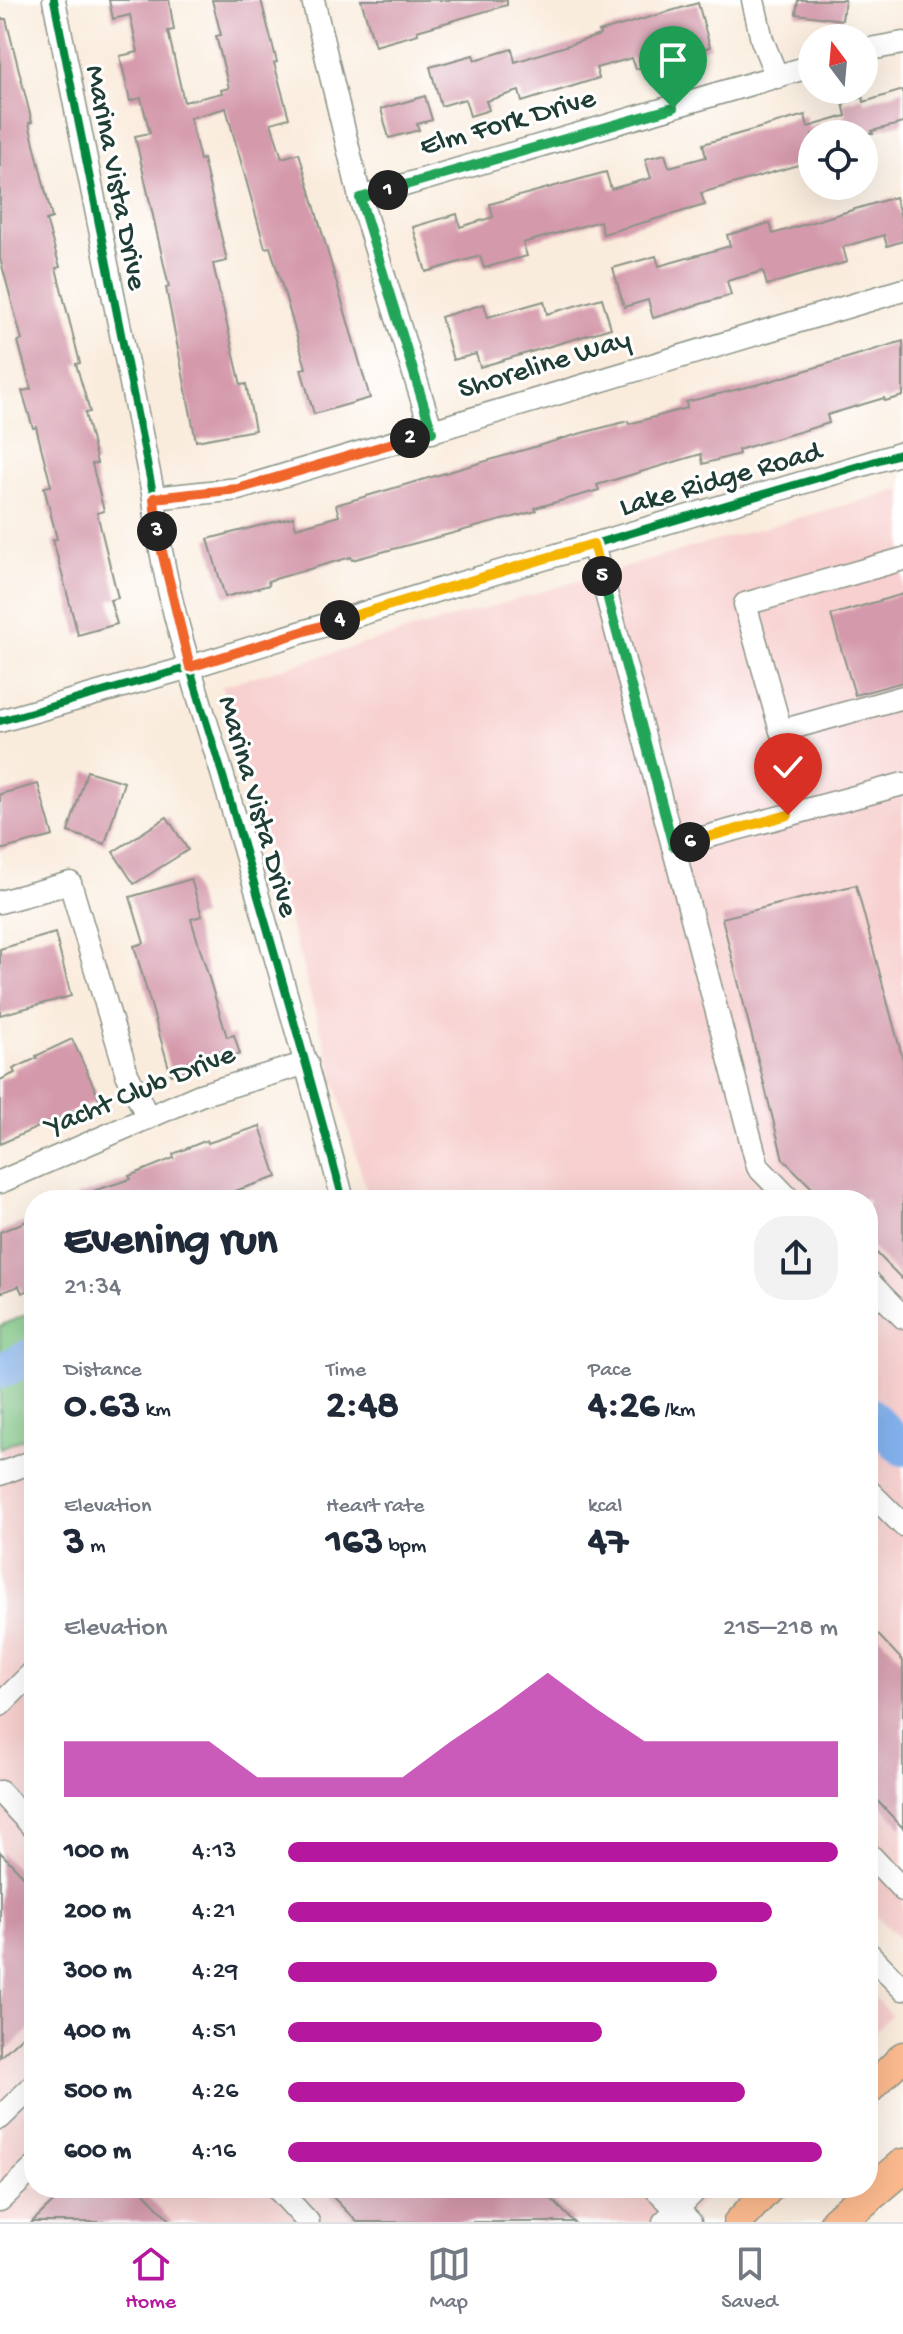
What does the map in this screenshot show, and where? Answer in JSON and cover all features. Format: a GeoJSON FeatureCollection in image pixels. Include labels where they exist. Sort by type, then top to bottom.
{"type":"FeatureCollection","features":[{"type":"Feature","properties":{"kind":"highway"},"geometry":{"type":"LineString","coordinates":[[878,2187],[903,2166]]}},
{"type":"Feature","properties":{"kind":"highway"},"geometry":{"type":"LineString","coordinates":[[837,2222],[865,2198]]}},
{"type":"Feature","properties":{"kind":"main road"},"geometry":{"type":"LineString","coordinates":[[878,2081],[903,2056]]}},
{"type":"Feature","properties":{"kind":"main road"},"geometry":{"type":"LineString","coordinates":[[738,2222],[761,2198]]}},
{"type":"Feature","properties":{"kind":"street","name":"Marina Vista Drive"},"geometry":{"type":"LineString","coordinates":[[54,0],[154,498],[158,538],[190,667],[307,1063],[340,1190]]}},
{"type":"Feature","properties":{"kind":"street"},"geometry":{"type":"LineString","coordinates":[[313,0],[360,198],[432,432]]}},
{"type":"Feature","properties":{"kind":"street"},"geometry":{"type":"LineString","coordinates":[[753,0],[762,40],[777,77]]}},
{"type":"Feature","properties":{"kind":"street"},"geometry":{"type":"LineString","coordinates":[[878,47],[903,43]]}},
{"type":"Feature","properties":{"kind":"street","name":"Elm Fork Drive"},"geometry":{"type":"LineString","coordinates":[[360,198],[798,70]]}},
{"type":"Feature","properties":{"kind":"street","name":"Shoreline Way"},"geometry":{"type":"LineString","coordinates":[[154,498],[238,489],[903,290]]}},
{"type":"Feature","properties":{"kind":"street","name":"Lake Ridge Road"},"geometry":{"type":"LineString","coordinates":[[0,721],[903,453]]}},
{"type":"Feature","properties":{"kind":"street"},"geometry":{"type":"LineString","coordinates":[[593,544],[758,1167],[780,1190]]}},
{"type":"Feature","properties":{"kind":"street"},"geometry":{"type":"LineString","coordinates":[[903,559],[745,604],[781,731],[903,697]]}},
{"type":"Feature","properties":{"kind":"street"},"geometry":{"type":"LineString","coordinates":[[673,846],[903,784]]}},
{"type":"Feature","properties":{"kind":"street"},"geometry":{"type":"LineString","coordinates":[[0,902],[70,883],[127,1074],[148,1118]]}},
{"type":"Feature","properties":{"kind":"street","name":"Yacht Club Drive"},"geometry":{"type":"LineString","coordinates":[[0,1182],[200,1095],[307,1063]]}},
{"type":"Feature","properties":{"kind":"street"},"geometry":{"type":"LineString","coordinates":[[878,1291],[903,1317]]}},
{"type":"Feature","properties":{"kind":"street"},"geometry":{"type":"LineString","coordinates":[[0,1474],[24,1465]]}},
{"type":"Feature","properties":{"kind":"street"},"geometry":{"type":"LineString","coordinates":[[878,1500],[903,1525]]}},
{"type":"Feature","properties":{"kind":"street"},"geometry":{"type":"LineString","coordinates":[[0,1705],[24,1681]]}},
{"type":"Feature","properties":{"kind":"street"},"geometry":{"type":"LineString","coordinates":[[0,1792],[24,1817]]}},
{"type":"Feature","properties":{"kind":"street"},"geometry":{"type":"LineString","coordinates":[[878,1864],[903,1890]]}},
{"type":"Feature","properties":{"kind":"street"},"geometry":{"type":"LineString","coordinates":[[878,1963],[903,1989]]}},
{"type":"Feature","properties":{"kind":"street"},"geometry":{"type":"LineString","coordinates":[[0,2118],[24,2095]]}},
{"type":"Feature","properties":{"kind":"street"},"geometry":{"type":"LineString","coordinates":[[0,2200],[24,2177]]}},
{"type":"Feature","properties":{"kind":"street"},"geometry":{"type":"LineString","coordinates":[[286,2198],[308,2222]]}},
{"type":"Feature","properties":{"kind":"street"},"geometry":{"type":"LineString","coordinates":[[662,2198],[677,2218],[691,2198]]}},
{"type":"Feature","properties":{"kind":"shaded area"},"geometry":{"type":"Polygon","coordinates":[[[903,489],[903,1943],[878,1918],[878,1190],[366,1190],[222,686],[690,548],[903,489]]]}},
{"type":"Feature","properties":{"kind":"shaded area"},"geometry":{"type":"Polygon","coordinates":[[[24,1438],[24,2198],[706,2198],[682,2222],[0,2222],[0,1448],[24,1438]]]}},
{"type":"Feature","properties":{"kind":"shaded area"},"geometry":{"type":"Polygon","coordinates":[[[878,2001],[891,2015],[878,2028],[878,2001]]]}},
{"type":"Feature","properties":{"kind":"green space"},"geometry":{"type":"Polygon","coordinates":[[[24,1315],[24,1438],[0,1448],[0,1326],[24,1315]]]}},
{"type":"Feature","properties":{"kind":"building"},"geometry":{"type":"Polygon","coordinates":[[[109,0],[169,0],[174,30],[168,31],[184,102],[222,93],[221,90],[229,88],[216,36],[221,35],[212,0],[261,0],[289,118],[271,123],[282,158],[299,153],[370,398],[314,414],[301,369],[306,368],[270,247],[265,248],[226,108],[190,118],[227,261],[213,264],[241,385],[246,384],[255,430],[196,441],[166,288],[169,287],[135,136],[150,133],[141,98],[130,101],[120,56],[138,52],[130,15],[113,19],[109,0]]]}},
{"type":"Feature","properties":{"kind":"building"},"geometry":{"type":"Polygon","coordinates":[[[361,0],[507,0],[507,5],[375,46],[361,0]]]}},
{"type":"Feature","properties":{"kind":"building"},"geometry":{"type":"Polygon","coordinates":[[[798,0],[845,0],[842,20],[796,14],[798,0]]]}},
{"type":"Feature","properties":{"kind":"building"},"geometry":{"type":"Polygon","coordinates":[[[698,3],[710,47],[636,69],[632,58],[596,68],[599,78],[522,102],[519,91],[486,101],[489,110],[470,116],[465,99],[441,106],[430,67],[473,55],[475,60],[512,49],[515,62],[600,35],[599,32],[698,3]]]}},
{"type":"Feature","properties":{"kind":"building"},"geometry":{"type":"Polygon","coordinates":[[[0,19],[6,19],[52,218],[46,220],[60,267],[56,268],[80,363],[76,364],[90,412],[85,413],[97,463],[92,464],[104,511],[97,513],[118,598],[110,600],[117,624],[78,635],[53,540],[57,539],[44,487],[51,486],[36,427],[33,428],[22,391],[31,389],[18,341],[22,340],[0,258],[0,19]]]}},
{"type":"Feature","properties":{"kind":"building"},"geometry":{"type":"Polygon","coordinates":[[[903,90],[903,123],[878,129],[878,120],[832,120],[846,116],[843,104],[878,104],[878,98],[903,90]]]}},
{"type":"Feature","properties":{"kind":"building"},"geometry":{"type":"Polygon","coordinates":[[[425,96],[432,120],[417,124],[419,130],[389,138],[381,109],[425,96]]]}},
{"type":"Feature","properties":{"kind":"building"},"geometry":{"type":"Polygon","coordinates":[[[805,115],[806,120],[798,120],[798,165],[701,193],[705,205],[603,234],[600,221],[523,243],[527,256],[484,268],[480,256],[426,272],[413,227],[457,214],[460,227],[493,217],[490,204],[606,172],[611,189],[651,178],[645,159],[665,154],[669,167],[706,157],[703,144],[805,115]]]}},
{"type":"Feature","properties":{"kind":"building"},"geometry":{"type":"Polygon","coordinates":[[[895,197],[903,225],[903,241],[887,246],[884,235],[843,247],[847,262],[767,285],[763,271],[727,281],[731,295],[653,318],[648,300],[624,307],[613,268],[656,256],[659,266],[730,246],[727,235],[770,223],[773,234],[895,197]]]}},
{"type":"Feature","properties":{"kind":"building"},"geometry":{"type":"Polygon","coordinates":[[[602,298],[611,328],[480,367],[476,354],[453,360],[441,317],[484,304],[488,317],[544,301],[547,314],[602,298]]]}},
{"type":"Feature","properties":{"kind":"building"},"geometry":{"type":"Polygon","coordinates":[[[903,341],[903,396],[885,401],[884,398],[827,415],[829,423],[738,450],[739,454],[703,464],[701,454],[597,485],[599,490],[535,508],[536,511],[352,560],[351,557],[225,597],[208,539],[293,517],[296,528],[339,516],[336,505],[582,433],[687,408],[686,402],[767,382],[903,341]]]}},
{"type":"Feature","properties":{"kind":"building"},"geometry":{"type":"Polygon","coordinates":[[[903,594],[903,682],[855,695],[831,615],[903,594]]]}},
{"type":"Feature","properties":{"kind":"building"},"geometry":{"type":"Polygon","coordinates":[[[87,771],[124,782],[105,844],[68,832],[87,771]]]}},
{"type":"Feature","properties":{"kind":"building"},"geometry":{"type":"Polygon","coordinates":[[[38,784],[53,836],[0,850],[0,794],[38,784]]]}},
{"type":"Feature","properties":{"kind":"building"},"geometry":{"type":"Polygon","coordinates":[[[167,817],[188,850],[134,884],[113,852],[167,817]]]}},
{"type":"Feature","properties":{"kind":"building"},"geometry":{"type":"Polygon","coordinates":[[[191,879],[202,916],[191,919],[227,1037],[234,1035],[240,1054],[171,1075],[134,946],[144,943],[130,897],[191,879]]]}},
{"type":"Feature","properties":{"kind":"building"},"geometry":{"type":"Polygon","coordinates":[[[856,885],[903,1060],[903,1280],[878,1254],[878,1190],[814,1190],[783,1159],[722,918],[856,885]]]}},
{"type":"Feature","properties":{"kind":"building"},"geometry":{"type":"Polygon","coordinates":[[[55,933],[71,996],[0,1015],[0,949],[55,933]]]}},
{"type":"Feature","properties":{"kind":"building"},"geometry":{"type":"Polygon","coordinates":[[[72,1039],[100,1100],[0,1144],[0,1080],[15,1073],[13,1069],[72,1039]]]}},
{"type":"Feature","properties":{"kind":"building"},"geometry":{"type":"Polygon","coordinates":[[[260,1126],[277,1177],[237,1190],[96,1190],[131,1179],[129,1176],[174,1158],[173,1154],[207,1140],[208,1143],[260,1126]]]}},
{"type":"Feature","properties":{"kind":"building"},"geometry":{"type":"Polygon","coordinates":[[[24,1222],[22,1293],[19,1286],[0,1293],[0,1232],[24,1222]]]}},
{"type":"Feature","properties":{"kind":"building"},"geometry":{"type":"Polygon","coordinates":[[[878,1635],[903,1661],[903,1828],[878,1802],[878,1635]]]}},
{"type":"Feature","properties":{"kind":"building"},"geometry":{"type":"Polygon","coordinates":[[[0,1852],[24,1877],[24,2034],[0,2057],[0,1852]]]}},
{"type":"Feature","properties":{"kind":"building"},"geometry":{"type":"Polygon","coordinates":[[[57,2198],[149,2198],[172,2222],[32,2222],[57,2198]]]}},
{"type":"Feature","properties":{"kind":"building"},"geometry":{"type":"Polygon","coordinates":[[[334,2198],[551,2198],[574,2222],[357,2222],[334,2198]]]}},
{"type":"Feature","properties":{"kind":"waterway"},"geometry":{"type":"LineString","coordinates":[[0,1371],[24,1360]]}},
{"type":"Feature","properties":{"kind":"waterway"},"geometry":{"type":"LineString","coordinates":[[878,1424],[903,1448]]}},
{"type":"Feature","properties":{"kind":"cycle path"},"geometry":{"type":"LineString","coordinates":[[54,0],[173,605],[340,1190]]}},
{"type":"Feature","properties":{"kind":"cycle path"},"geometry":{"type":"LineString","coordinates":[[0,721],[903,453]]}},
{"type":"Feature","properties":{"kind":"route"},"geometry":{"type":"LineString","coordinates":[[673,108],[360,198],[432,432],[238,489],[154,498],[158,538],[190,667],[593,544],[673,846],[788,815]]}}]}
